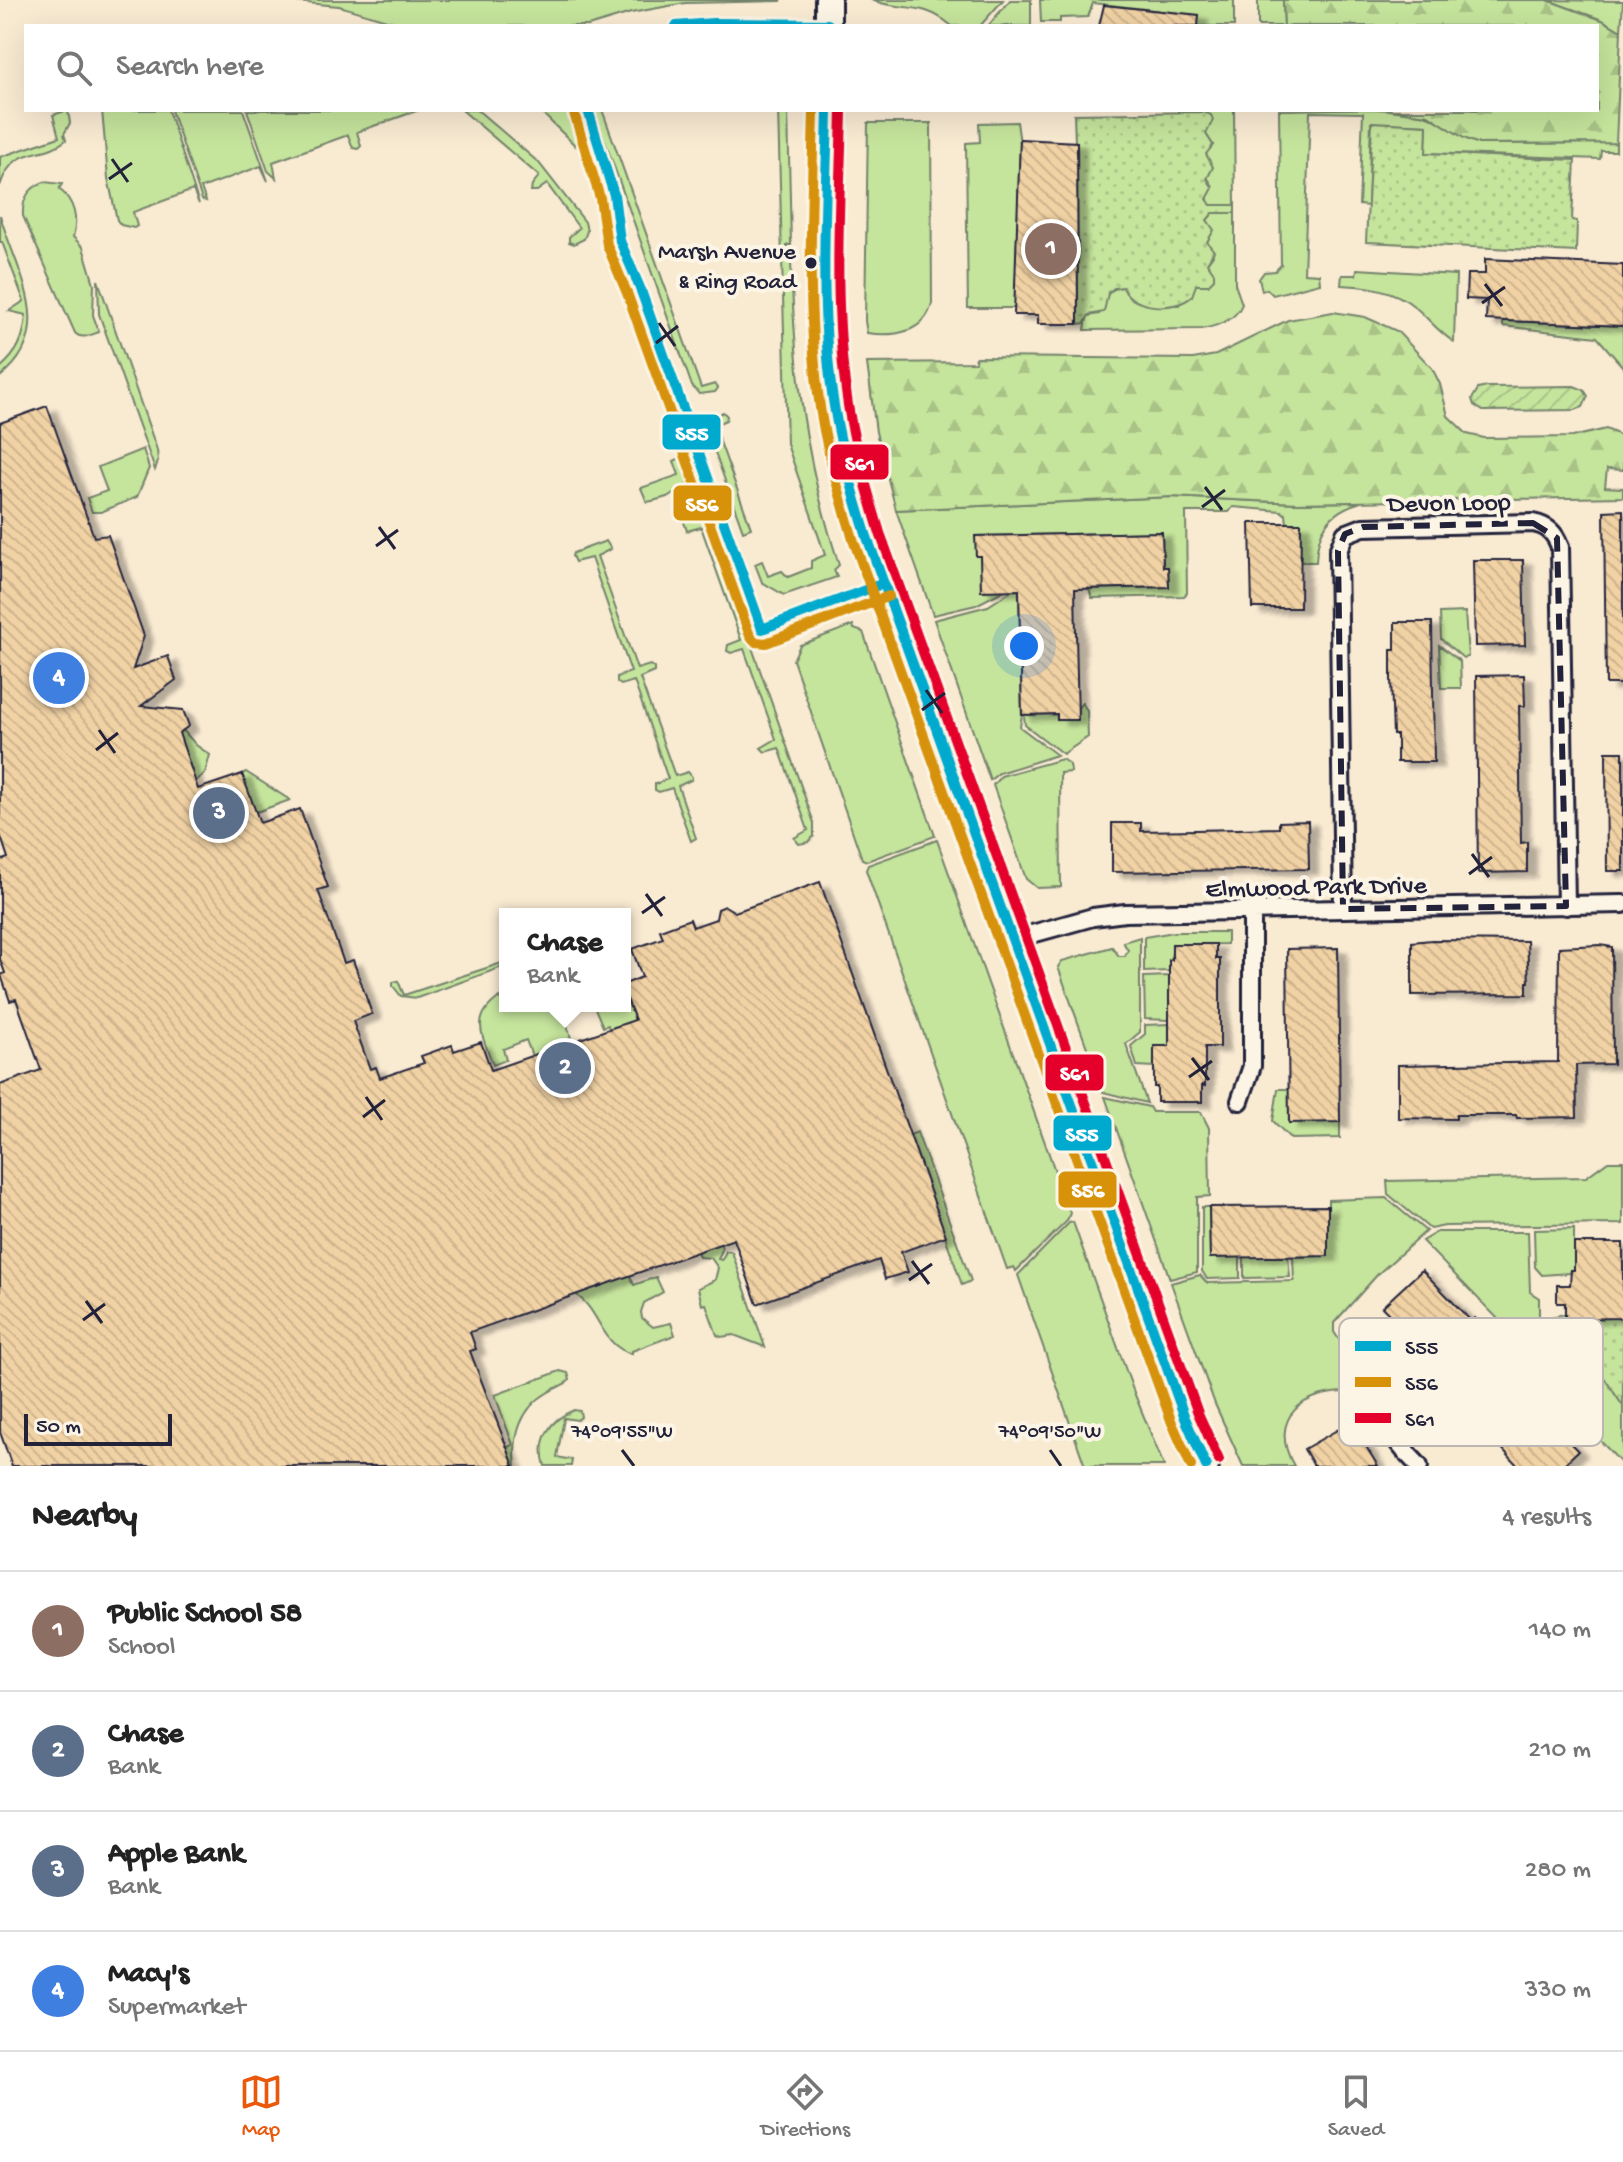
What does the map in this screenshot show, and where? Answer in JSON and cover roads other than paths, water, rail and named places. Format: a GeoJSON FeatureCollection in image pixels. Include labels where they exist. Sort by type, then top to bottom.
{"type":"FeatureCollection","features":[{"type":"Feature","properties":{"kind":"street"},"geometry":{"type":"LineString","coordinates":[[828,0],[828,24]]}},
{"type":"Feature","properties":{"kind":"street"},"geometry":{"type":"LineString","coordinates":[[828,112],[825,274],[829,347],[838,428],[867,537],[1185,1418],[1206,1466]]}},
{"type":"Feature","properties":{"kind":"street","name":"Devon Loop"},"geometry":{"type":"LineString","coordinates":[[1343,909],[1338,551],[1341,542],[1345,534],[1363,527],[1533,523],[1552,531],[1560,547],[1566,906]]}},
{"type":"Feature","properties":{"kind":"street","name":"Elmwood Park Drive"},"geometry":{"type":"LineString","coordinates":[[1014,939],[1093,917],[1125,913],[1623,904]]}},
{"type":"Feature","properties":{"kind":"street"},"geometry":{"type":"LineString","coordinates":[[1240,1101],[1252,1066],[1252,910]]}},
{"type":"Feature","properties":{"kind":"street"},"geometry":{"type":"LineString","coordinates":[[1402,1446],[1419,1466]]}},
{"type":"Feature","properties":{"kind":"place","name":"Public School 58"},"geometry":{"type":"Point","coordinates":[1051,249]}},
{"type":"Feature","properties":{"kind":"place","name":"Marsh Avenue & Ring Road"},"geometry":{"type":"Point","coordinates":[811,263]}},
{"type":"Feature","properties":{"kind":"place","name":"Macy's"},"geometry":{"type":"Point","coordinates":[59,678]}},
{"type":"Feature","properties":{"kind":"place","name":"Apple Bank"},"geometry":{"type":"Point","coordinates":[219,813]}},
{"type":"Feature","properties":{"kind":"place","name":"Chase"},"geometry":{"type":"Point","coordinates":[565,1068]}}]}
